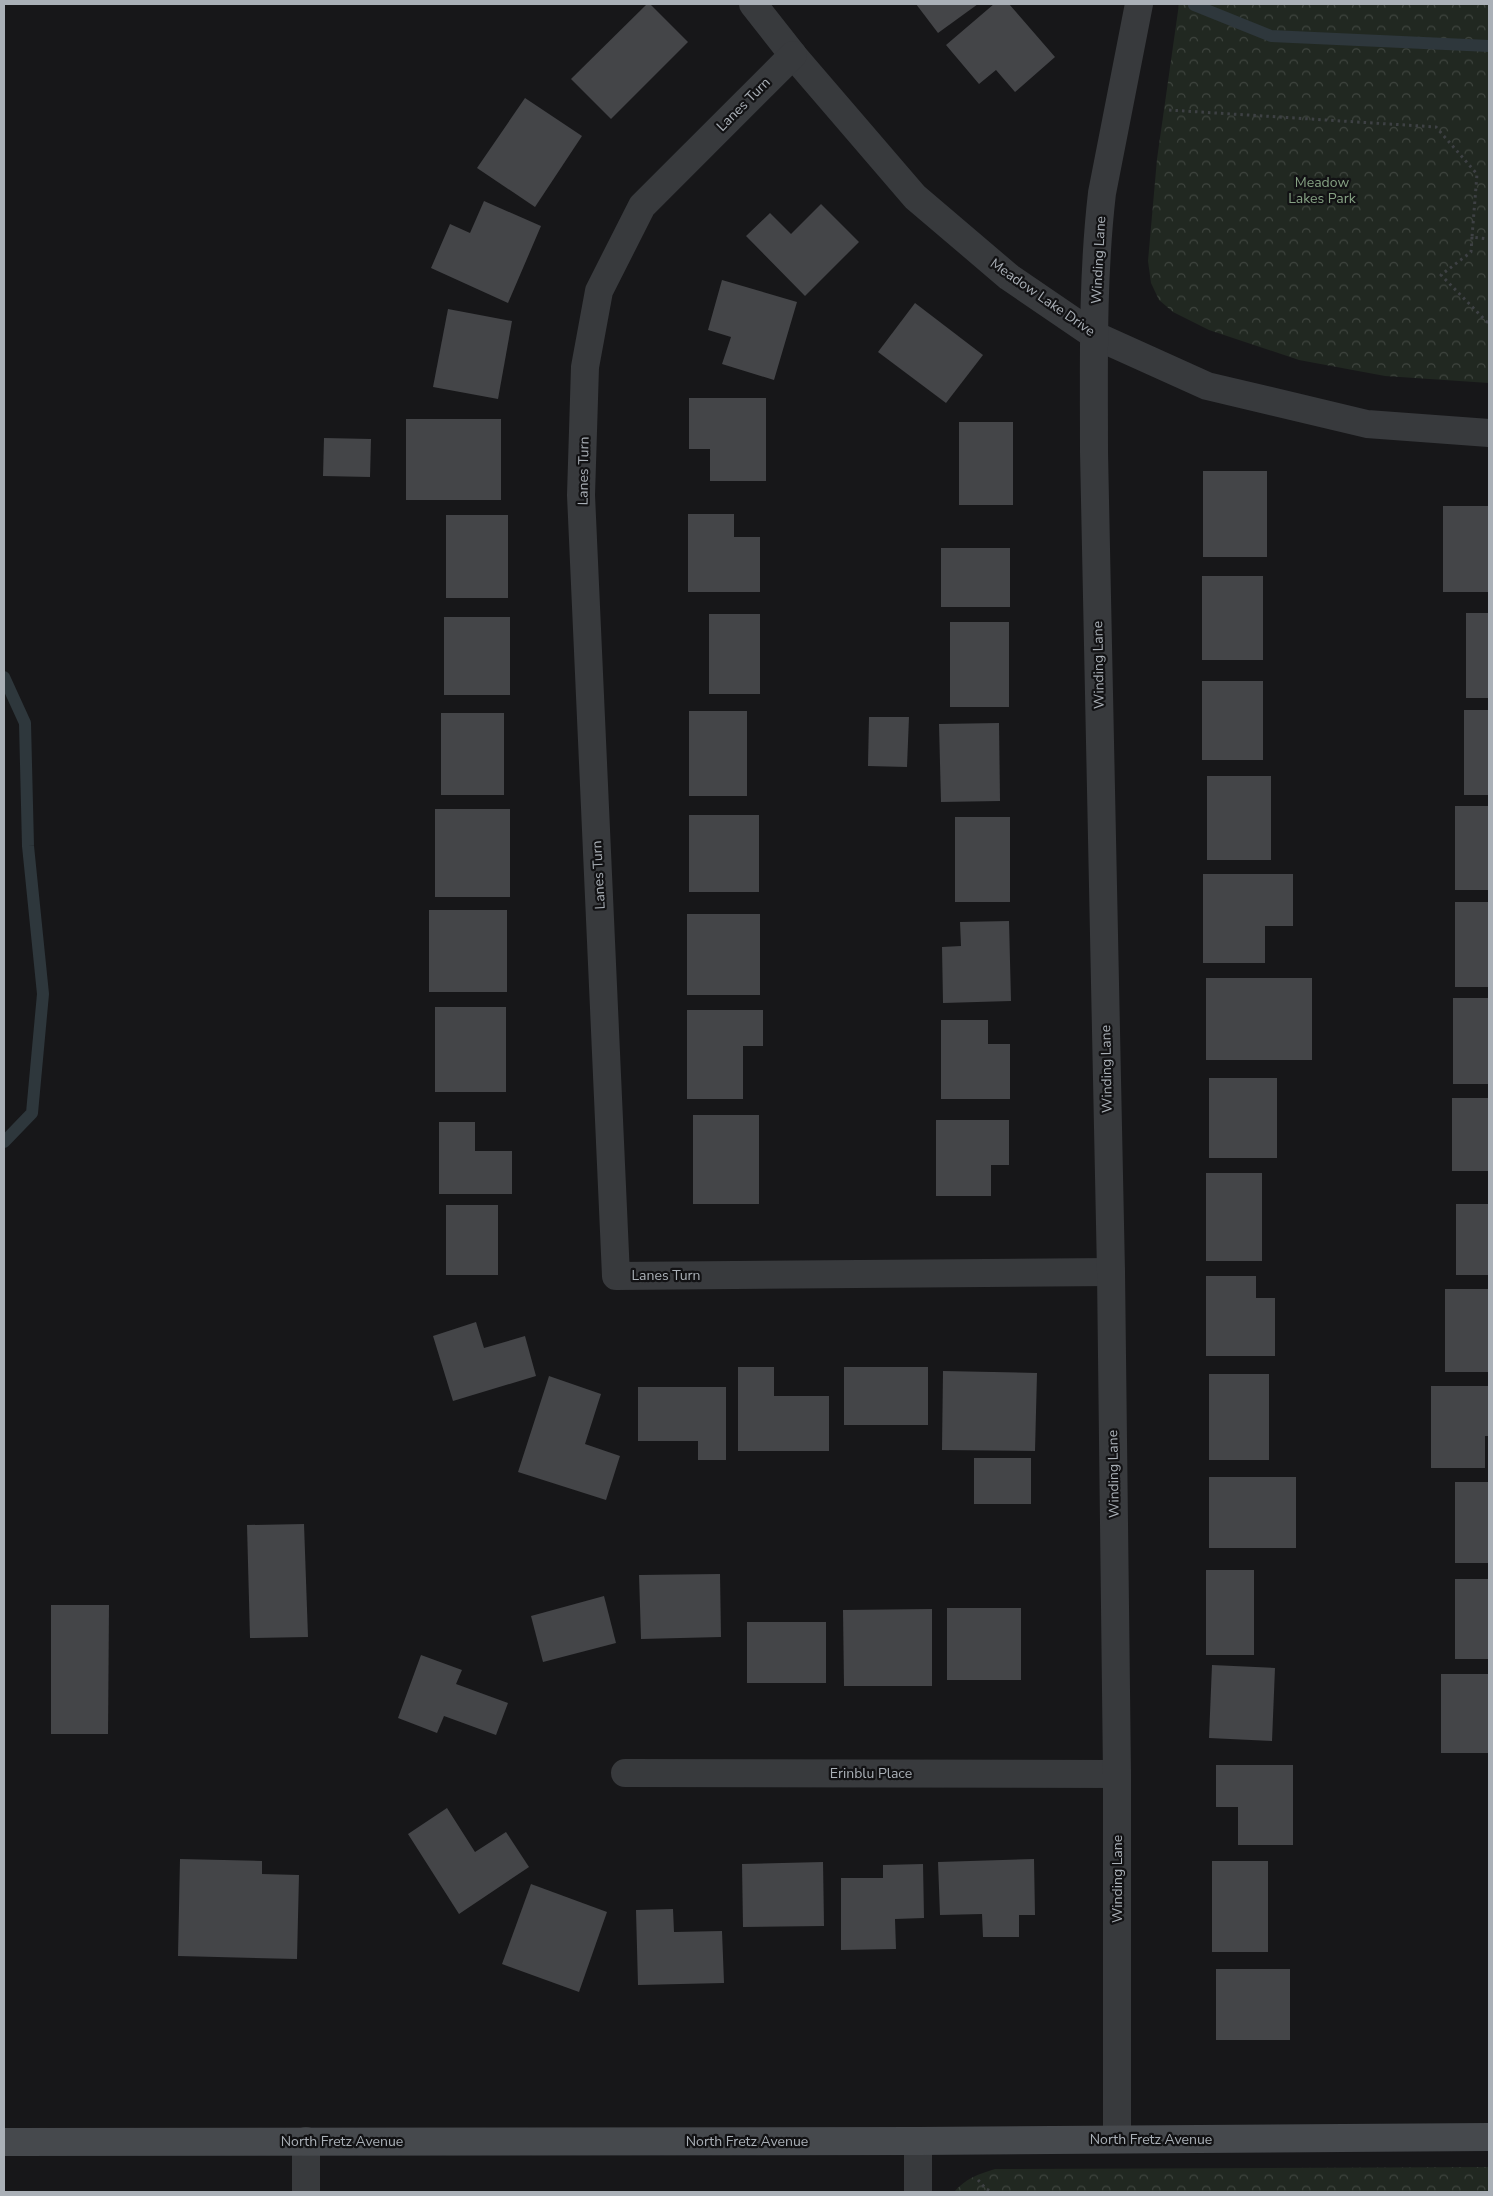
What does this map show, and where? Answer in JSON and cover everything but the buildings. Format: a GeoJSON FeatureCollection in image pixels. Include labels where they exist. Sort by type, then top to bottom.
{"type":"FeatureCollection","features":[{"type":"Feature","properties":{"kind":"street","name":"Meadow Lake Drive"},"geometry":{"type":"LineString","coordinates":[[754,4],[793,54],[916,197],[1009,277],[1094,335],[1207,386],[1367,424],[1489,433]]}},
{"type":"Feature","properties":{"kind":"street","name":"Winding Lane"},"geometry":{"type":"LineString","coordinates":[[1117,2139],[1117,1774],[1111,1272],[1094,462],[1094,335],[1102,193],[1139,4]]}},
{"type":"Feature","properties":{"kind":"street","name":"Lanes Turn"},"geometry":{"type":"LineString","coordinates":[[793,54],[642,206],[600,291],[585,367],[581,495],[616,1276],[1111,1272]]}},
{"type":"Feature","properties":{"kind":"street","name":"Erinblu Place"},"geometry":{"type":"LineString","coordinates":[[625,1773],[1117,1774]]}},
{"type":"Feature","properties":{"kind":"street","name":"North Fretz Avenue"},"geometry":{"type":"LineString","coordinates":[[4,2142],[918,2141],[1489,2137]]}},
{"type":"Feature","properties":{"kind":"street"},"geometry":{"type":"LineString","coordinates":[[306,2141],[306,2192]]}},
{"type":"Feature","properties":{"kind":"street"},"geometry":{"type":"LineString","coordinates":[[918,2141],[918,2192]]}},
{"type":"Feature","properties":{"kind":"path"},"geometry":{"type":"LineString","coordinates":[[1169,110],[1436,127],[1476,174],[1471,252],[1441,275],[1489,322]]}},
{"type":"Feature","properties":{"kind":"path"},"geometry":{"type":"LineString","coordinates":[[1472,238],[1489,239]]}},
{"type":"Feature","properties":{"kind":"path"},"geometry":{"type":"LineString","coordinates":[[978,2180],[993,2192]]}},
{"type":"Feature","properties":{"kind":"green space","name":"Meadow Lakes Park"},"geometry":{"type":"Polygon","coordinates":[[[1179,4],[1489,4],[1489,383],[1385,376],[1299,360],[1209,330],[1173,312],[1159,300],[1151,283],[1148,261],[1157,159],[1179,4]]]}},
{"type":"Feature","properties":{"kind":"green space"},"geometry":{"type":"Polygon","coordinates":[[[1489,2167],[1489,2192],[954,2192],[972,2178],[995,2169],[1489,2167]]]}},
{"type":"Feature","properties":{"kind":"waterway"},"geometry":{"type":"LineString","coordinates":[[1194,5],[1271,36],[1489,46]]}},
{"type":"Feature","properties":{"kind":"waterway"},"geometry":{"type":"LineString","coordinates":[[4,677],[25,723],[28,846],[43,994],[32,1113],[4,1142]]}}]}
